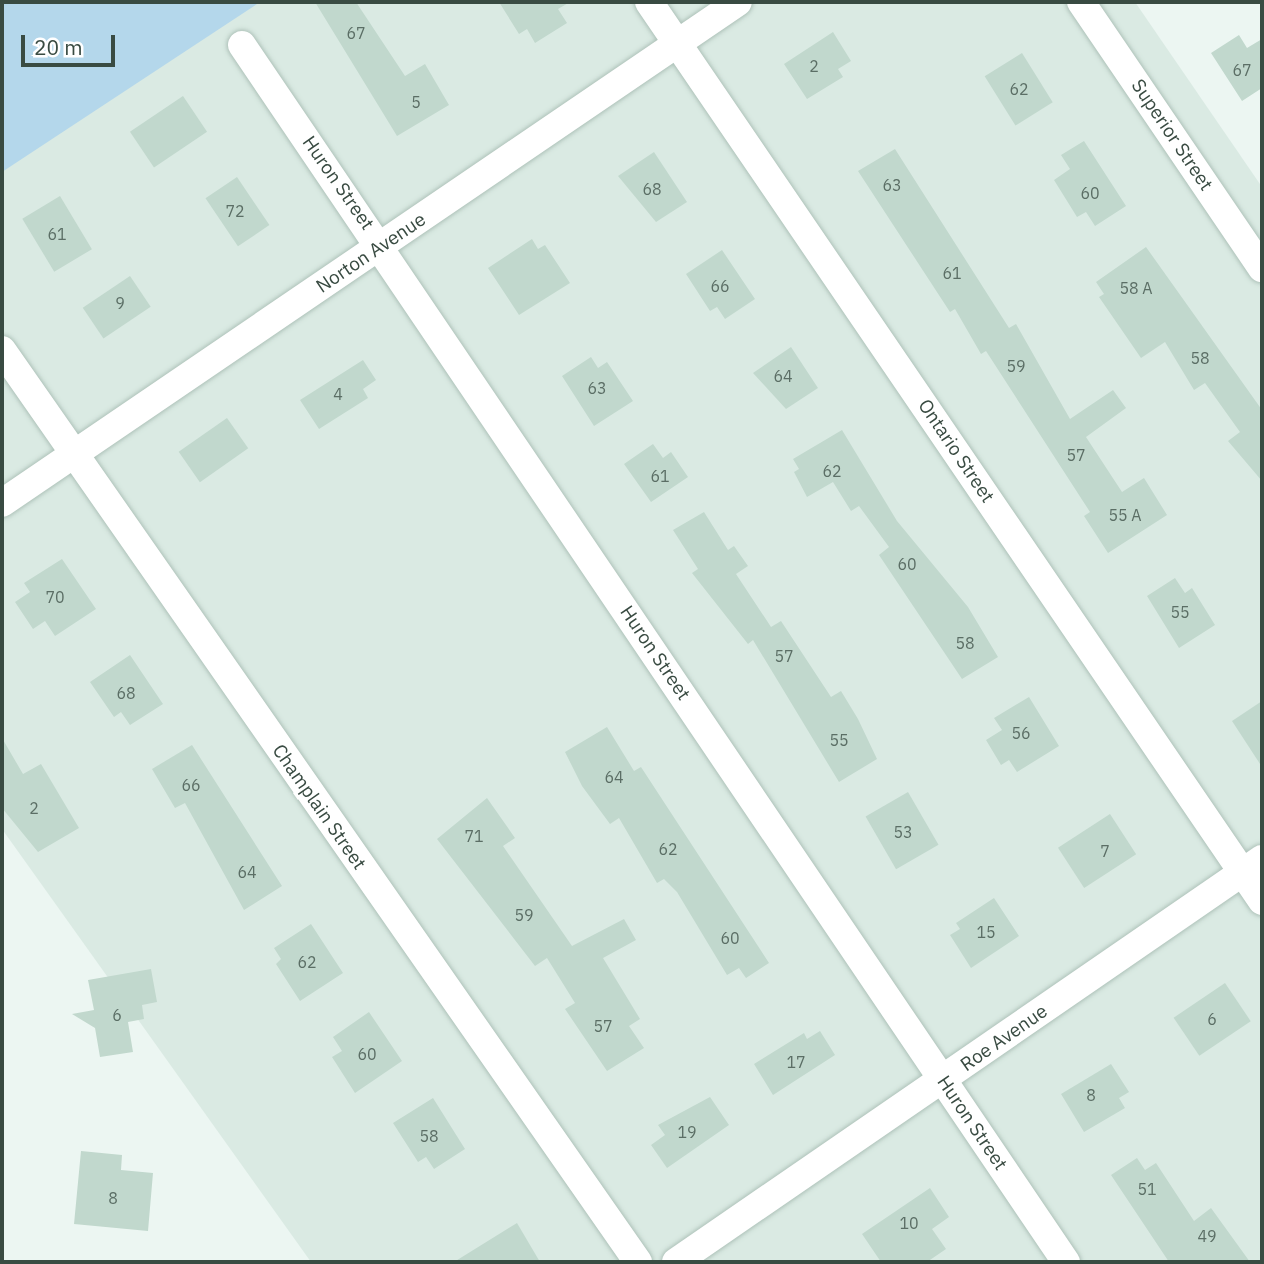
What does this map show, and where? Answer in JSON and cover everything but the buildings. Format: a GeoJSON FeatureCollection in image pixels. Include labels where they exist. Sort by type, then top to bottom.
{"type":"FeatureCollection","features":[{"type":"Feature","properties":{"kind":"street","name":"Ontario Street"},"geometry":{"type":"LineString","coordinates":[[649,2],[1253,866],[1262,901]]}},
{"type":"Feature","properties":{"kind":"street","name":"Norton Avenue"},"geometry":{"type":"LineString","coordinates":[[2,503],[382,247],[738,2]]}},
{"type":"Feature","properties":{"kind":"street","name":"Superior Street"},"geometry":{"type":"LineString","coordinates":[[1081,2],[1262,268]]}},
{"type":"Feature","properties":{"kind":"street","name":"Huron Street"},"geometry":{"type":"LineString","coordinates":[[242,45],[382,247],[1066,1262]]}},
{"type":"Feature","properties":{"kind":"street","name":"Champlain Street"},"geometry":{"type":"LineString","coordinates":[[2,350],[638,1262]]}},
{"type":"Feature","properties":{"kind":"street","name":"Roe Avenue"},"geometry":{"type":"LineString","coordinates":[[676,1262],[1253,866]]}},
{"type":"Feature","properties":{"kind":"shaded area"},"geometry":{"type":"Polygon","coordinates":[[[2,2],[260,2],[2,172],[2,2]]]}},
{"type":"Feature","properties":{"kind":"shaded area"},"geometry":{"type":"Polygon","coordinates":[[[202,2],[1135,2],[1262,187],[1262,1262],[311,1262],[2,829],[2,133],[202,2]]]}}]}
